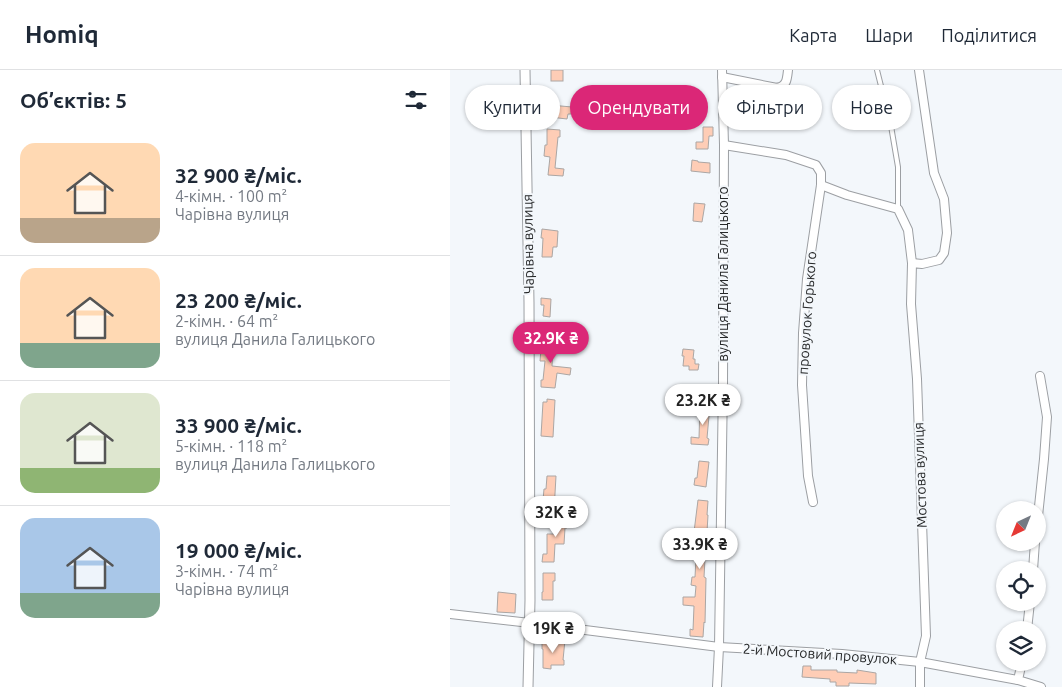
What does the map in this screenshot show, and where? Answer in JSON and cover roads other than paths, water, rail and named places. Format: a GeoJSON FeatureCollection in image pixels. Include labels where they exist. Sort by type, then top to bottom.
{"type":"FeatureCollection","features":[{"type":"Feature","properties":{"kind":"street","name":"Чарівна вулиця"},"geometry":{"type":"LineString","coordinates":[[525,70],[529,302],[530,623],[528,687]]}},
{"type":"Feature","properties":{"kind":"street"},"geometry":{"type":"LineString","coordinates":[[722,74],[777,88],[785,84],[788,70]]}},
{"type":"Feature","properties":{"kind":"street"},"geometry":{"type":"LineString","coordinates":[[912,263],[922,264],[939,260],[944,253],[947,233],[944,199],[934,173],[919,70]]}},
{"type":"Feature","properties":{"kind":"street","name":"вулиця Данила Галицького"},"geometry":{"type":"LineString","coordinates":[[717,687],[723,384],[724,145],[722,74]]}},
{"type":"Feature","properties":{"kind":"street"},"geometry":{"type":"LineString","coordinates":[[724,145],[786,155],[808,162],[816,165],[821,173],[821,185],[847,195],[898,209]]}},
{"type":"Feature","properties":{"kind":"street","name":"провулок Горького"},"geometry":{"type":"LineString","coordinates":[[813,502],[808,476],[802,386],[803,333],[807,279],[821,185]]}},
{"type":"Feature","properties":{"kind":"street","name":"Мостова вулиця"},"geometry":{"type":"LineString","coordinates":[[898,209],[908,230],[912,263],[911,304],[917,379],[926,636],[920,662],[920,687]]}},
{"type":"Feature","properties":{"kind":"street"},"geometry":{"type":"LineString","coordinates":[[1040,376],[1047,418],[1040,501]]}},
{"type":"Feature","properties":{"kind":"street","name":"2-й Мостовий провулок"},"geometry":{"type":"LineString","coordinates":[[450,614],[719,647],[842,654],[920,662],[1018,680],[1041,687]]}},
{"type":"Feature","properties":{"kind":"street"},"geometry":{"type":"LineString","coordinates":[[1018,680],[1020,671]]}},
{"type":"Feature","properties":{"kind":"lane","name":"Мостова вулиця"},"geometry":{"type":"LineString","coordinates":[[877,70],[891,126],[898,168],[898,209]]}}]}
